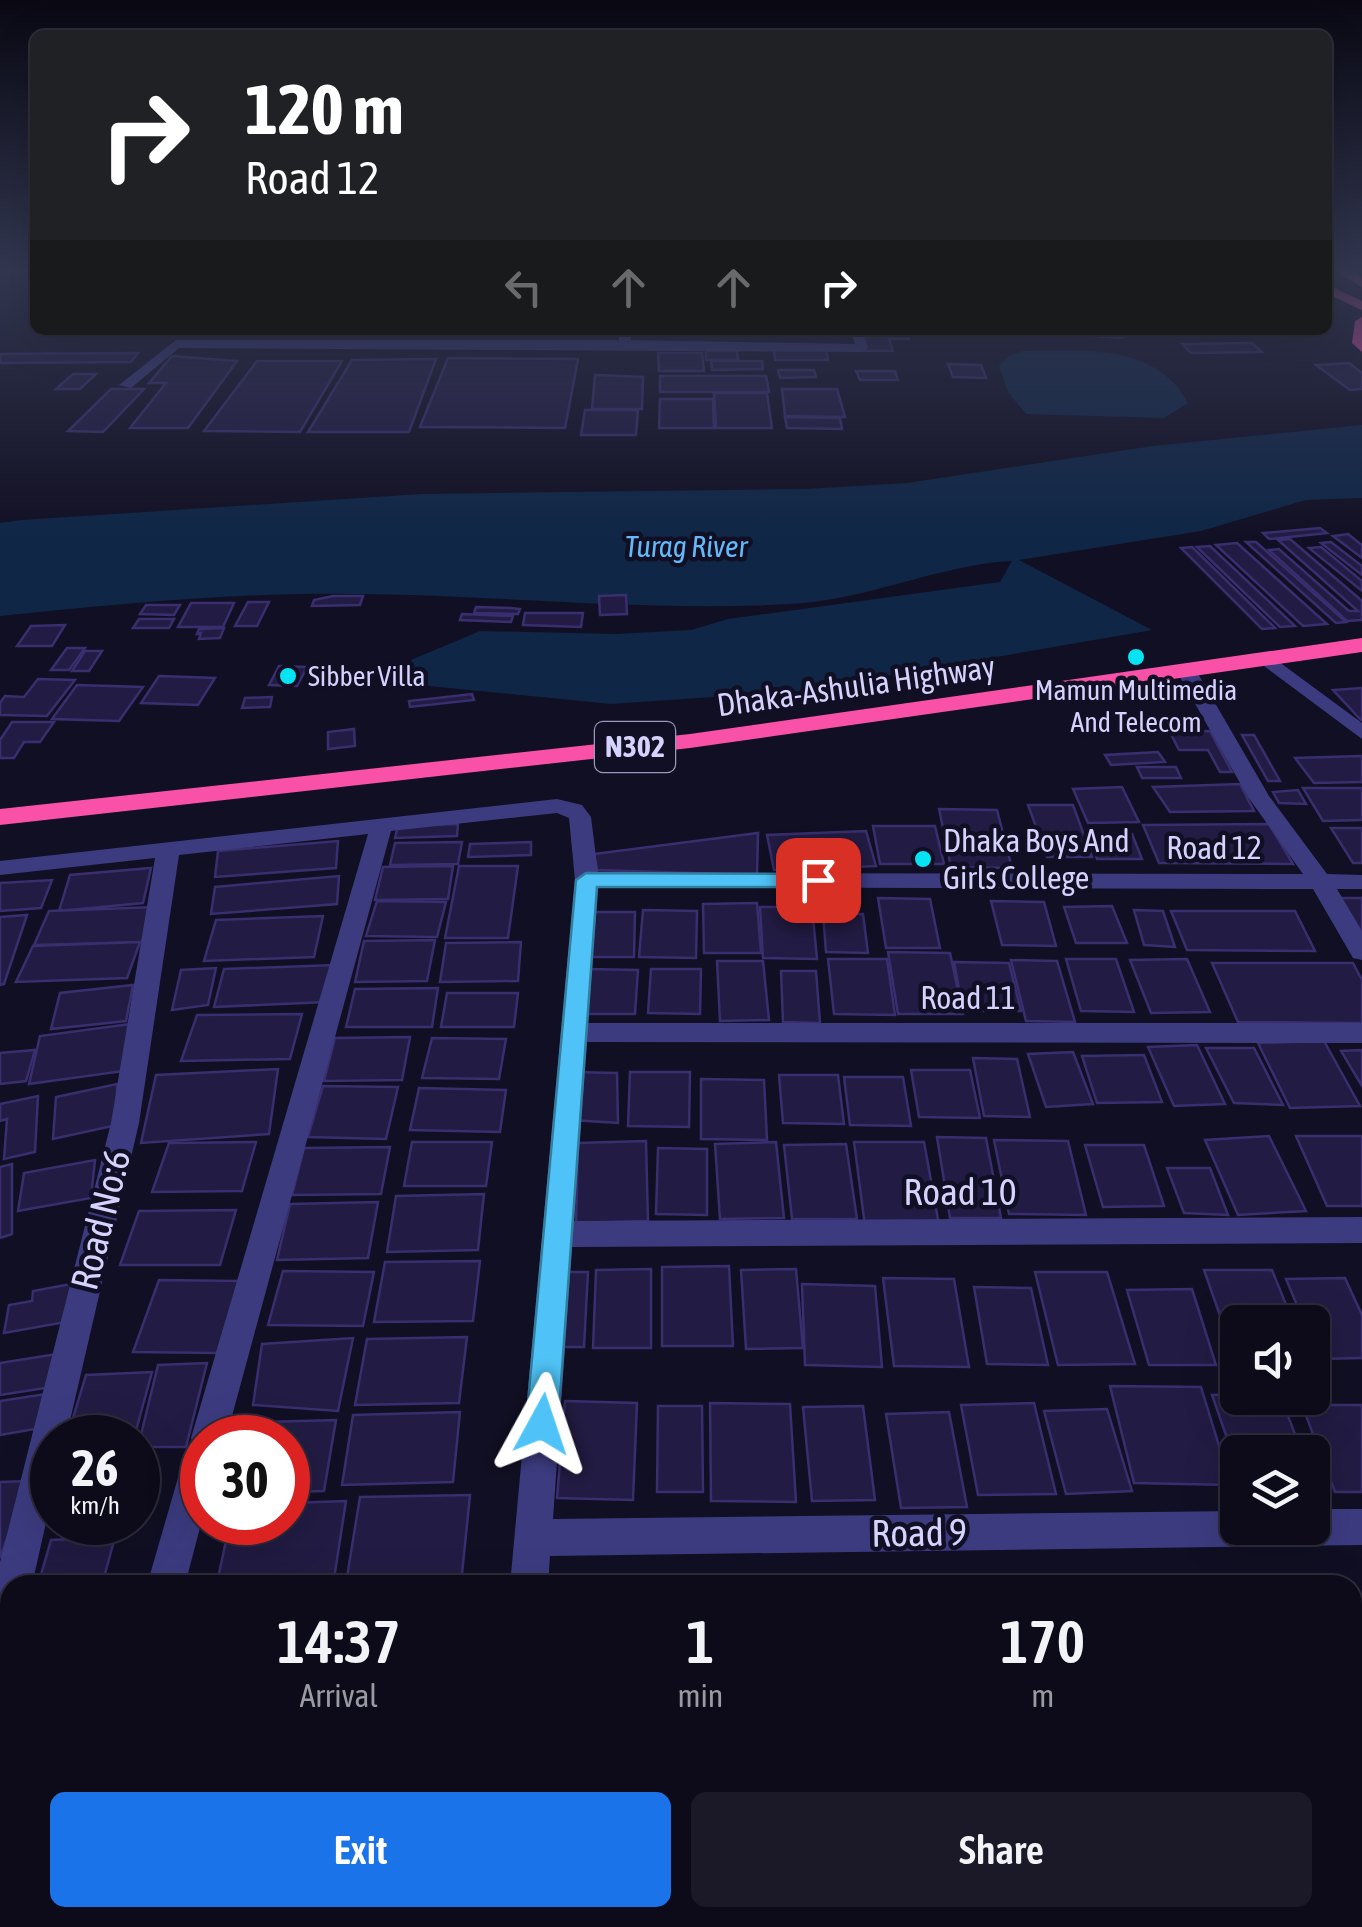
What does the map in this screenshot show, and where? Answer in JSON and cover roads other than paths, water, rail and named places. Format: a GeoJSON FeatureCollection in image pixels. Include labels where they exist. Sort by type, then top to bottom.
{"type":"FeatureCollection","features":[{"type":"Feature","properties":{"kind":"highway","name":"N302"},"geometry":{"type":"LineString","coordinates":[[1267,660],[1362,648]]}},
{"type":"Feature","properties":{"kind":"highway","name":"Dhaka-Ashulia Highway"},"geometry":{"type":"LineString","coordinates":[[0,818],[690,742],[1267,660]]}},
{"type":"Feature","properties":{"kind":"street"},"geometry":{"type":"LineString","coordinates":[[126,386],[155,362]]}},
{"type":"Feature","properties":{"kind":"street"},"geometry":{"type":"LineString","coordinates":[[1267,660],[1362,733]]}},
{"type":"Feature","properties":{"kind":"street"},"geometry":{"type":"LineString","coordinates":[[1188,672],[1258,797],[1320,881],[1362,952]]}},
{"type":"Feature","properties":{"kind":"street"},"geometry":{"type":"LineString","coordinates":[[0,868],[557,806],[574,810],[580,817],[586,880],[530,1575]]}},
{"type":"Feature","properties":{"kind":"street"},"geometry":{"type":"LineString","coordinates":[[215,1415],[382,823]]}},
{"type":"Feature","properties":{"kind":"street","name":"Road No:6"},"geometry":{"type":"LineString","coordinates":[[15,1575],[125,1122],[168,850]]}},
{"type":"Feature","properties":{"kind":"street","name":"Road 12"},"geometry":{"type":"LineString","coordinates":[[586,880],[1362,882]]}},
{"type":"Feature","properties":{"kind":"street","name":"Road 11"},"geometry":{"type":"LineString","coordinates":[[574,1032],[1362,1033]]}},
{"type":"Feature","properties":{"kind":"street","name":"Road 10"},"geometry":{"type":"LineString","coordinates":[[558,1234],[1362,1230]]}},
{"type":"Feature","properties":{"kind":"street","name":"Road 9"},"geometry":{"type":"LineString","coordinates":[[1330,1528],[1362,1527]]}},
{"type":"Feature","properties":{"kind":"street","name":"Road 9"},"geometry":{"type":"LineString","coordinates":[[533,1538],[1220,1529]]}},
{"type":"Feature","properties":{"kind":"street"},"geometry":{"type":"LineString","coordinates":[[169,1575],[180,1535]]}},
{"type":"Feature","properties":{"kind":"water"},"geometry":{"type":"Polygon","coordinates":[[[1003,362],[1141,362],[1174,383],[1188,403],[1164,418],[1026,414],[1008,392],[999,366],[1003,362]]]}},
{"type":"Feature","properties":{"kind":"water","name":"Turag River"},"geometry":{"type":"Polygon","coordinates":[[[1362,425],[1362,498],[1306,500],[1201,531],[1019,560],[1152,630],[799,691],[611,704],[419,685],[411,660],[480,631],[616,634],[691,630],[728,619],[1000,582],[1012,561],[956,569],[845,597],[789,604],[627,605],[312,594],[178,600],[0,616],[0,523],[421,494],[806,489],[907,483],[1153,446],[1362,425]]]}},
{"type":"Feature","properties":{"kind":"place","name":"Mamun Multimedia And Telecom"},"geometry":{"type":"Point","coordinates":[1136,657]}},
{"type":"Feature","properties":{"kind":"place","name":"Sibber Villa"},"geometry":{"type":"Point","coordinates":[288,676]}},
{"type":"Feature","properties":{"kind":"place","name":"Dhaka Boys And Girls College"},"geometry":{"type":"Point","coordinates":[923,859]}}]}
